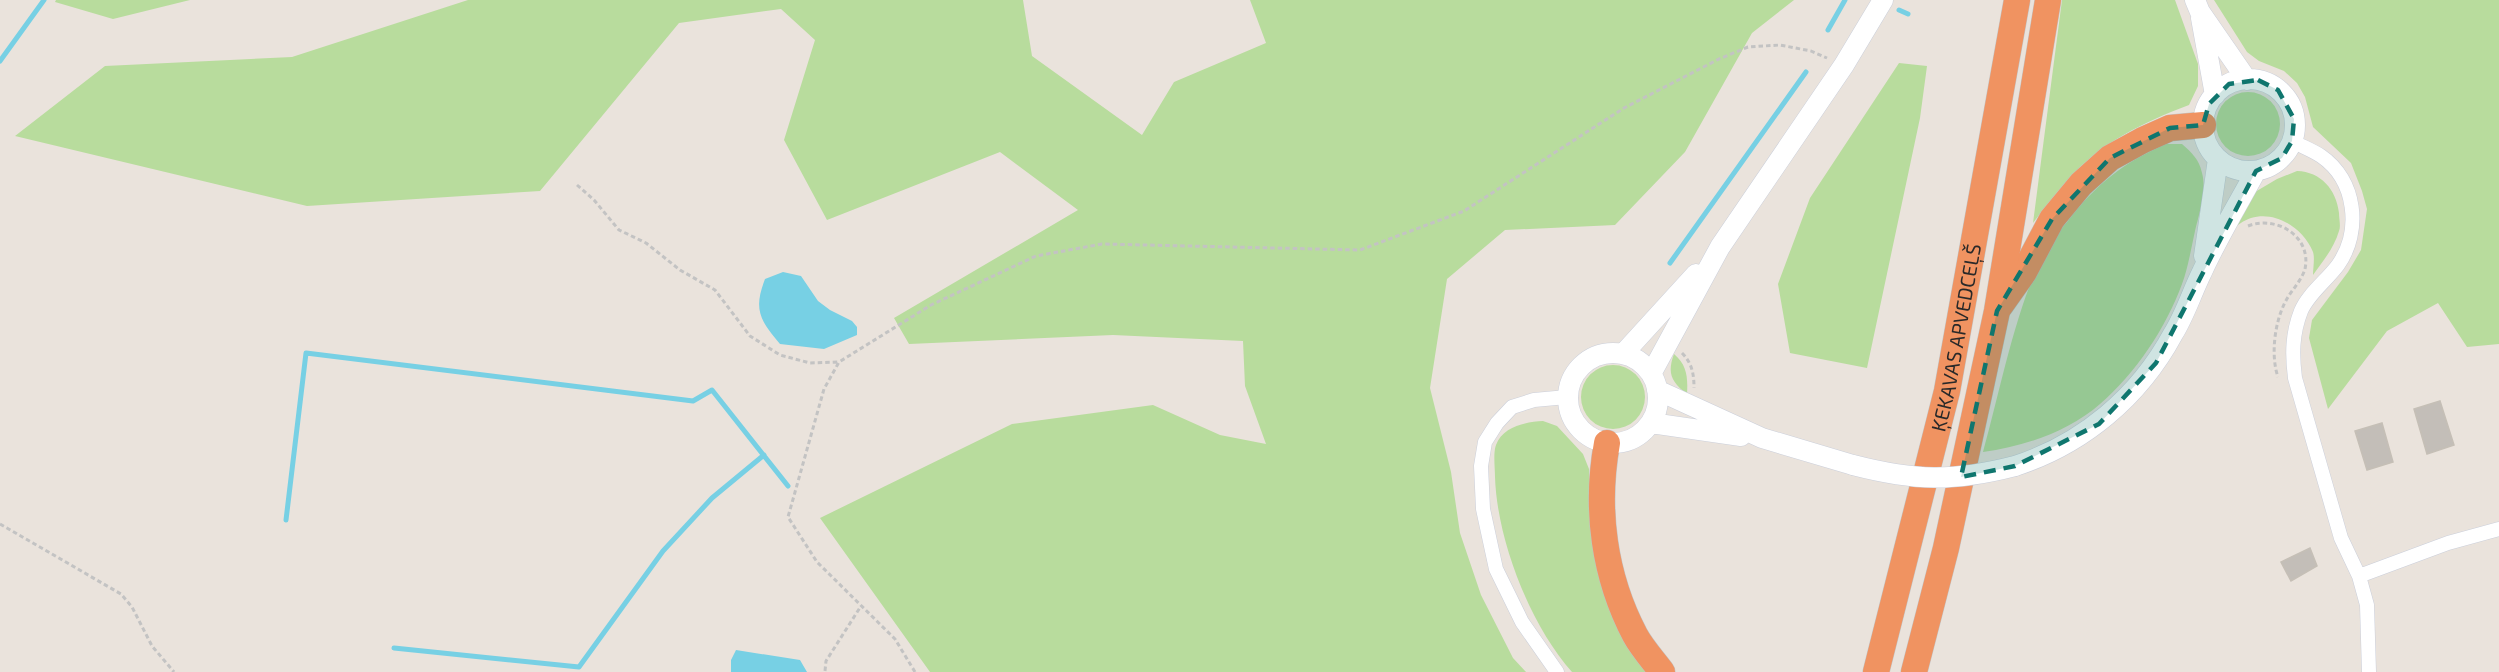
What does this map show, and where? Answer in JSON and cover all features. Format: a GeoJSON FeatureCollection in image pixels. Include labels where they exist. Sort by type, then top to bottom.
{"type":"FeatureCollection","features":[{"type":"Feature","properties":{"kind":"highway","name":"ĶEKAVAS APVEDCEĻŠ"},"geometry":{"type":"LineString","coordinates":[[1876,672],[1947,392],[2017,0]]}},
{"type":"Feature","properties":{"kind":"highway","name":"ĶEKAVAS APVEDCEĻŠ"},"geometry":{"type":"LineString","coordinates":[[1914,672],[1946,548],[1997,311],[2048,0]]}},
{"type":"Feature","properties":{"kind":"highway"},"geometry":{"type":"LineString","coordinates":[[1997,311],[2024,272],[2052,219],[2081,184],[2110,158],[2143,140],[2170,128],[2203,125]]}},
{"type":"Feature","properties":{"kind":"highway"},"geometry":{"type":"LineString","coordinates":[[1606,443],[1601,473],[1603,544],[1615,588],[1629,622],[1636,637],[1662,672]]}},
{"type":"Feature","properties":{"kind":"main road"},"geometry":{"type":"LineString","coordinates":[[1623,354],[1720,247],[1844,65],[1883,0]]}},
{"type":"Feature","properties":{"kind":"main road"},"geometry":{"type":"LineString","coordinates":[[2197,6],[2247,80]]}},
{"type":"Feature","properties":{"kind":"main road"},"geometry":{"type":"LineString","coordinates":[[2197,6],[2215,95]]}},
{"type":"Feature","properties":{"kind":"main road"},"geometry":{"type":"LineString","coordinates":[[2247,80],[2269,84],[2286,98],[2295,119],[2292,141],[2282,158],[2256,171],[2236,169],[2218,159],[2207,144],[2203,125],[2209,104],[2215,95],[2229,84],[2247,80]]}},
{"type":"Feature","properties":{"kind":"main road"},"geometry":{"type":"LineString","coordinates":[[2202,271],[2218,159]]}},
{"type":"Feature","properties":{"kind":"main road"},"geometry":{"type":"LineString","coordinates":[[1651,423],[1762,438],[1853,465],[1906,477],[1933,479],[1976,475],[2033,460],[2076,439],[2099,424],[2140,384],[2174,333],[2202,271],[2256,171]]}},
{"type":"Feature","properties":{"kind":"main road"},"geometry":{"type":"LineString","coordinates":[[1654,382],[1720,247]]}},
{"type":"Feature","properties":{"kind":"main road"},"geometry":{"type":"LineString","coordinates":[[1609,353],[1623,354],[1639,360],[1654,382],[1657,407],[1651,423],[1632,440],[1606,443],[1594,440],[1582,433],[1568,410],[1567,397],[1575,372],[1584,362],[1596,356],[1609,353]]}},
{"type":"Feature","properties":{"kind":"main road"},"geometry":{"type":"LineString","coordinates":[[1654,382],[1762,438]]}},
{"type":"Feature","properties":{"kind":"street"},"geometry":{"type":"LineString","coordinates":[[2292,141],[2321,156],[2341,176],[2350,195],[2352,226],[2350,244],[2338,265],[2302,309],[2294,333],[2292,355],[2295,378],[2341,538],[2359,576],[2367,605],[2369,672]]}},
{"type":"Feature","properties":{"kind":"street"},"geometry":{"type":"LineString","coordinates":[[1557,672],[1522,622],[1496,569],[1483,509],[1481,466],[1485,442],[1497,423],[1512,407],[1534,400],[1567,397]]}},
{"type":"Feature","properties":{"kind":"street"},"geometry":{"type":"LineString","coordinates":[[2359,576],[2448,543],[2499,529]]}},
{"type":"Feature","properties":{"kind":"path"},"geometry":{"type":"LineString","coordinates":[[915,672],[895,639],[817,562],[788,517],[824,389],[839,362],[931,305],[1036,256],[1102,244],[1360,250],[1464,211],[1624,108],[1719,59],[1748,48],[1780,45],[1811,51],[1844,65]]}},
{"type":"Feature","properties":{"kind":"path"},"geometry":{"type":"LineString","coordinates":[[577,185],[594,200],[619,230],[646,243],[680,270],[714,290],[750,336],[780,355],[810,363],[839,362]]}},
{"type":"Feature","properties":{"kind":"path"},"geometry":{"type":"LineString","coordinates":[[2244,228],[2259,222],[2277,223],[2290,230],[2298,240],[2303,252],[2305,269],[2286,300],[2277,322],[2275,354],[2279,382]]}},
{"type":"Feature","properties":{"kind":"path"},"geometry":{"type":"LineString","coordinates":[[0,524],[121,594],[132,607],[152,646],[174,672]]}},
{"type":"Feature","properties":{"kind":"path"},"geometry":{"type":"LineString","coordinates":[[825,671],[826,661],[861,606]]}},
{"type":"Feature","properties":{"kind":"highlighted area"},"geometry":{"type":"Polygon","coordinates":[[[2258,80],[2278,90],[2294,119],[2292,141],[2282,158],[2256,171],[2156,363],[2099,424],[2015,466],[1961,477],[1997,311],[2052,219],[2110,158],[2170,128],[2203,125],[2209,104],[2229,84],[2258,80]]]}},
{"type":"Feature","properties":{"kind":"green space"},"geometry":{"type":"Polygon","coordinates":[[[56,0],[190,0],[113,19],[55,2],[56,0]]]}},
{"type":"Feature","properties":{"kind":"green space"},"geometry":{"type":"Polygon","coordinates":[[[468,0],[1023,0],[1032,56],[1142,135],[1174,82],[1266,43],[1250,0],[1794,0],[1752,33],[1685,152],[1615,225],[1505,230],[1447,279],[1430,388],[1451,472],[1460,533],[1481,595],[1513,658],[1526,672],[930,672],[820,518],[1012,424],[1153,405],[1220,435],[1266,444],[1245,386],[1243,341],[1113,335],[909,344],[894,318],[1078,210],[1000,152],[827,220],[784,140],[815,40],[781,9],[679,23],[540,191],[307,206],[15,136],[105,66],[292,57],[468,0]]]}},
{"type":"Feature","properties":{"kind":"green space"},"geometry":{"type":"Polygon","coordinates":[[[2062,0],[2175,0],[2198,64],[2198,86],[2189,105],[2139,126],[2094,155],[2063,185],[2033,223],[2062,0]]]}},
{"type":"Feature","properties":{"kind":"green space"},"geometry":{"type":"Polygon","coordinates":[[[2214,0],[2499,0],[2499,344],[2467,347],[2438,303],[2387,331],[2328,409],[2309,338],[2312,320],[2348,272],[2361,250],[2367,209],[2362,191],[2351,163],[2313,127],[2305,97],[2297,83],[2284,71],[2259,61],[2247,52],[2214,0]]]}},
{"type":"Feature","properties":{"kind":"green space"},"geometry":{"type":"Polygon","coordinates":[[[1899,63],[1927,66],[1920,118],[1867,368],[1790,353],[1778,284],[1810,198],[1899,63]]]}},
{"type":"Feature","properties":{"kind":"green space"},"geometry":{"type":"Polygon","coordinates":[[[2248,92],[2260,94],[2271,101],[2278,112],[2280,124],[2278,136],[2271,147],[2260,154],[2248,156],[2236,154],[2225,147],[2218,136],[2216,124],[2218,112],[2225,101],[2236,94],[2248,92]]]}},
{"type":"Feature","properties":{"kind":"green space"},"geometry":{"type":"Polygon","coordinates":[[[2166,144],[2182,144],[2192,153],[2201,168],[2204,187],[2184,278],[2158,333],[2125,379],[2088,414],[2060,430],[2030,442],[1983,452],[2026,294],[2047,247],[2088,197],[2111,176],[2166,144]]]}},
{"type":"Feature","properties":{"kind":"green space"},"geometry":{"type":"Polygon","coordinates":[[[2297,171],[2306,172],[2326,183],[2335,196],[2339,213],[2340,227],[2337,237],[2313,275],[2313,252],[2303,236],[2288,223],[2260,216],[2248,219],[2230,230],[2255,192],[2297,171]]]}},
{"type":"Feature","properties":{"kind":"green space"},"geometry":{"type":"Polygon","coordinates":[[[1674,354],[1682,362],[1686,372],[1687,394],[1672,377],[1671,367],[1674,354]]]}},
{"type":"Feature","properties":{"kind":"green space"},"geometry":{"type":"Polygon","coordinates":[[[1613,365],[1625,367],[1636,374],[1643,385],[1645,397],[1643,409],[1636,420],[1625,427],[1613,429],[1601,427],[1590,420],[1583,409],[1581,397],[1583,385],[1590,374],[1601,367],[1613,365]]]}},
{"type":"Feature","properties":{"kind":"green space"},"geometry":{"type":"Polygon","coordinates":[[[1543,421],[1557,426],[1583,454],[1589,469],[1590,516],[1601,578],[1651,672],[1572,672],[1543,631],[1518,580],[1509,554],[1497,502],[1495,448],[1499,439],[1509,429],[1529,422],[1543,421]]]}},
{"type":"Feature","properties":{"kind":"water"},"geometry":{"type":"Polygon","coordinates":[[[783,272],[801,276],[818,301],[852,321],[857,327],[857,335],[824,349],[780,344],[763,321],[759,299],[765,279],[783,272]]]}},
{"type":"Feature","properties":{"kind":"water"},"geometry":{"type":"Polygon","coordinates":[[[736,650],[800,660],[807,672],[731,672],[731,660],[736,650]]]}},
{"type":"Feature","properties":{"kind":"building"},"geometry":{"type":"Polygon","coordinates":[[[2440,401],[2454,445],[2427,454],[2414,409],[2440,401]]]}},
{"type":"Feature","properties":{"kind":"building"},"geometry":{"type":"Polygon","coordinates":[[[2382,423],[2393,462],[2367,470],[2355,431],[2382,423]]]}},
{"type":"Feature","properties":{"kind":"building"},"geometry":{"type":"Polygon","coordinates":[[[2310,548],[2317,566],[2291,581],[2281,562],[2310,548]]]}},
{"type":"Feature","properties":{"kind":"waterway"},"geometry":{"type":"LineString","coordinates":[[0,61],[44,0]]}},
{"type":"Feature","properties":{"kind":"waterway"},"geometry":{"type":"LineString","coordinates":[[1828,30],[1845,0]]}},
{"type":"Feature","properties":{"kind":"waterway"},"geometry":{"type":"LineString","coordinates":[[1899,10],[1908,14]]}},
{"type":"Feature","properties":{"kind":"waterway"},"geometry":{"type":"LineString","coordinates":[[1670,263],[1806,72]]}},
{"type":"Feature","properties":{"kind":"waterway"},"geometry":{"type":"LineString","coordinates":[[286,520],[306,353],[693,401],[712,390],[788,486]]}},
{"type":"Feature","properties":{"kind":"waterway"},"geometry":{"type":"LineString","coordinates":[[394,648],[579,667],[663,551],[712,498],[764,455]]}}]}
